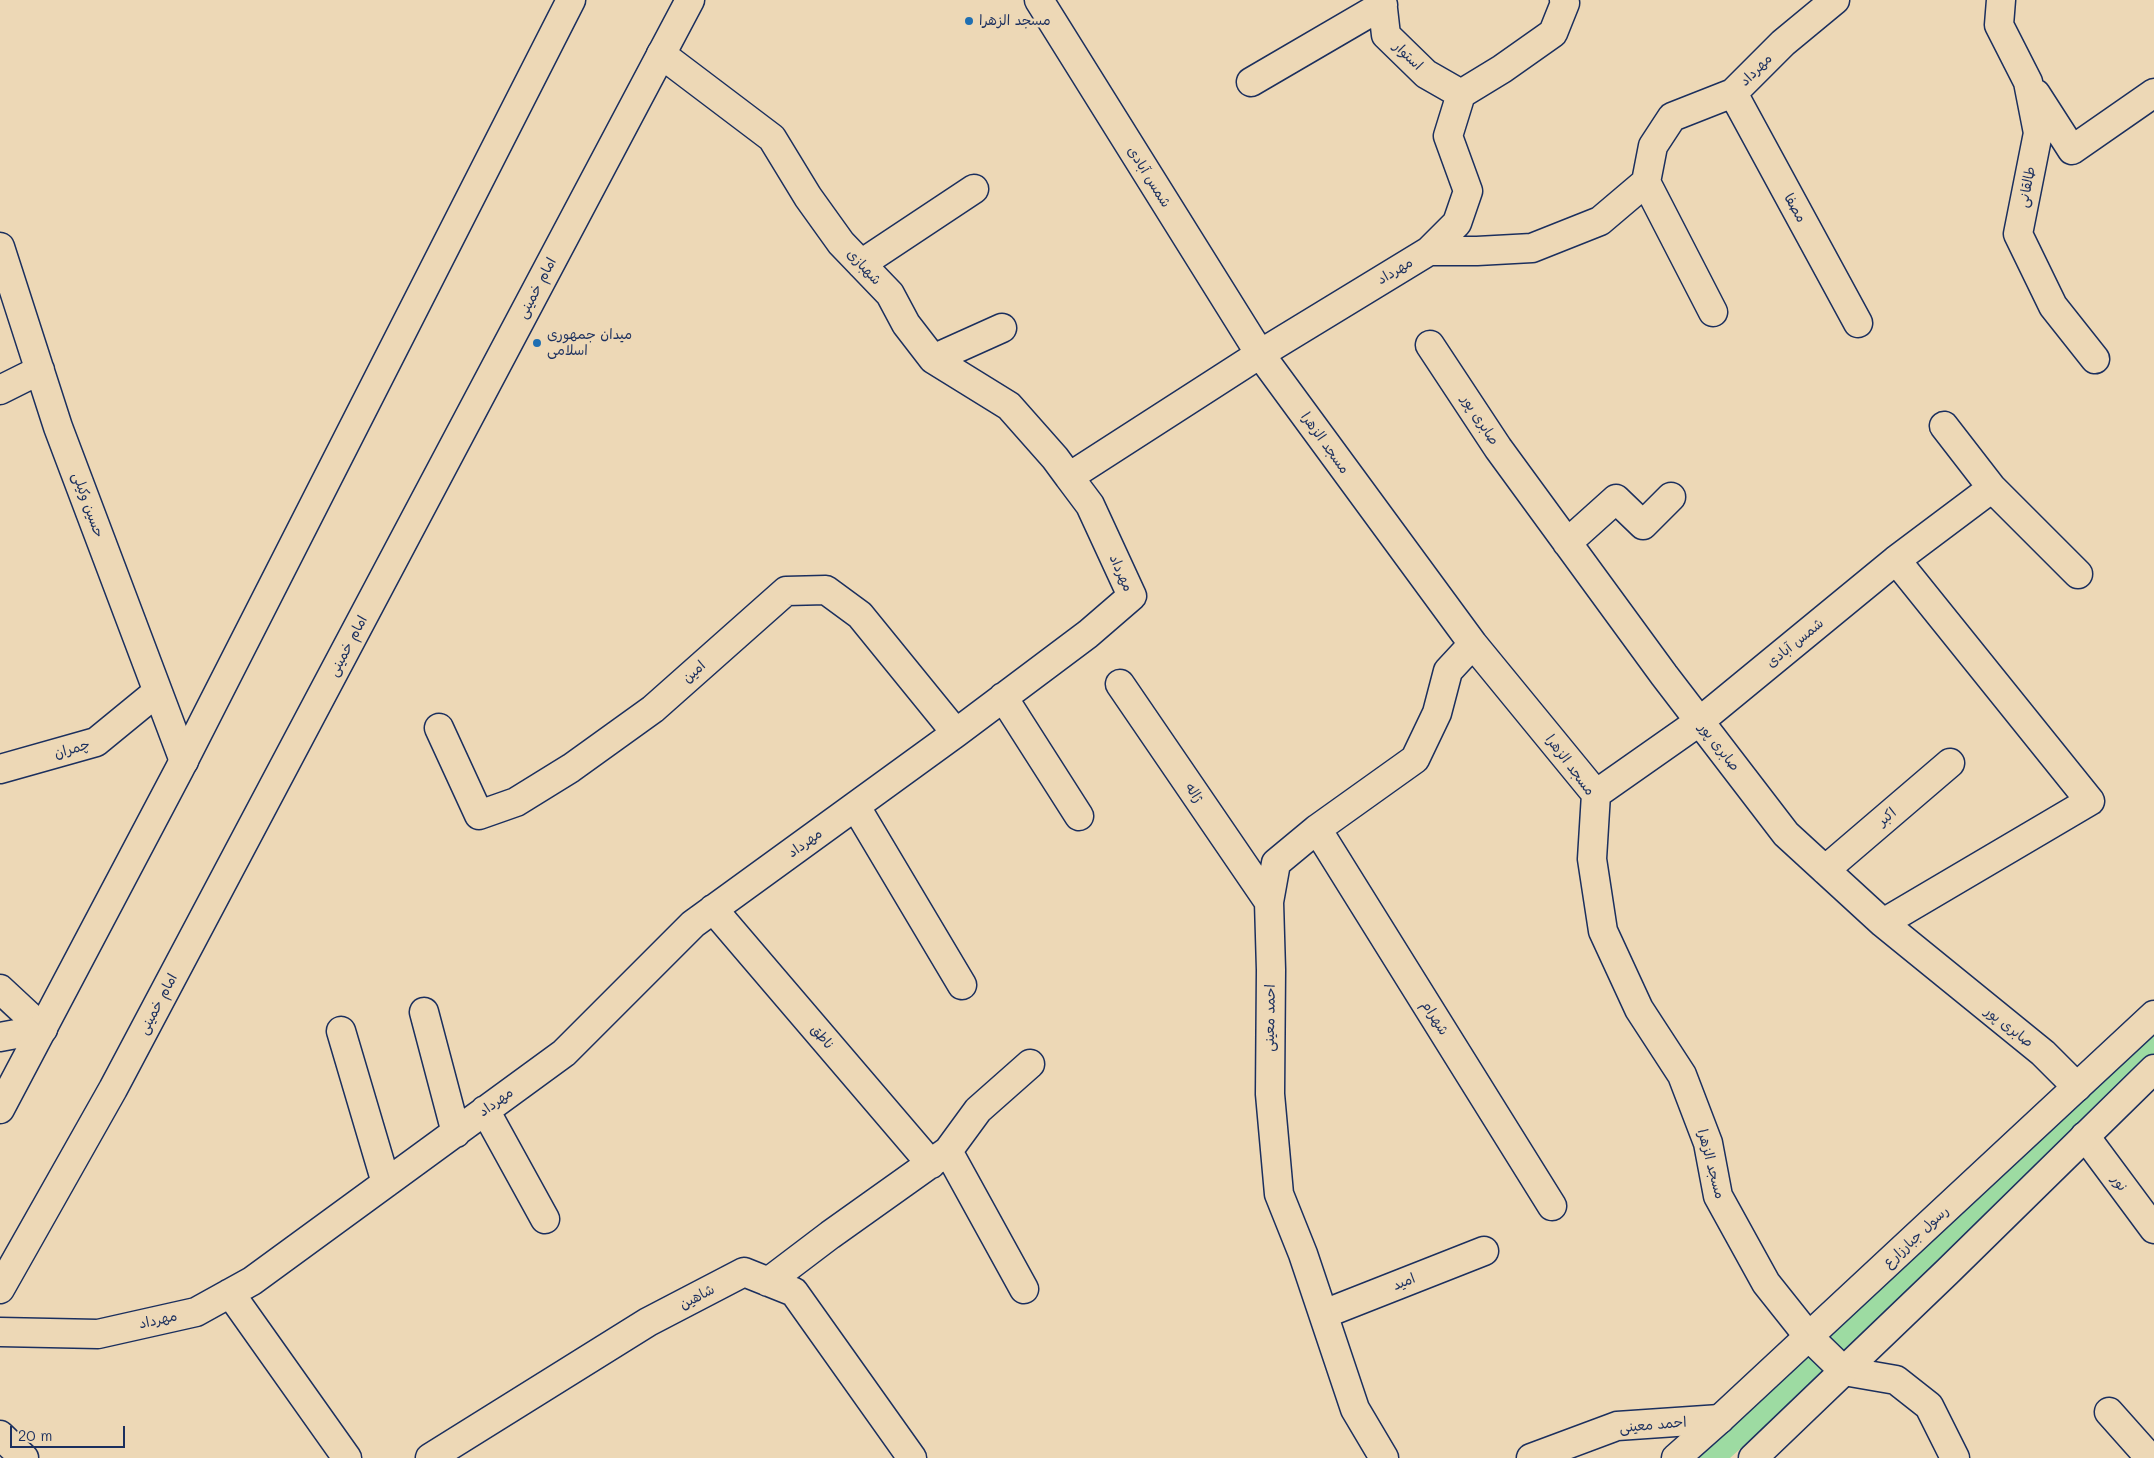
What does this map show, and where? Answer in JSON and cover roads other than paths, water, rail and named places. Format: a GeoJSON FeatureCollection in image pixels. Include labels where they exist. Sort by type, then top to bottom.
{"type":"FeatureCollection","features":[{"type":"Feature","properties":{"kind":"street"},"geometry":{"type":"LineString","coordinates":[[0,1109],[184,761],[571,0]]}},
{"type":"Feature","properties":{"kind":"street","name":"امام خمینی"},"geometry":{"type":"LineString","coordinates":[[0,1290],[113,1089],[690,0]]}},
{"type":"Feature","properties":{"kind":"street","name":"شمس آبادی"},"geometry":{"type":"LineString","coordinates":[[1038,0],[1260,354]]}},
{"type":"Feature","properties":{"kind":"street"},"geometry":{"type":"LineString","coordinates":[[1461,94],[1502,69],[1553,33],[1565,4],[1564,0]]}},
{"type":"Feature","properties":{"kind":"street","name":"مهرداد"},"geometry":{"type":"LineString","coordinates":[[1429,251],[1532,248],[1600,221],[1646,182],[1653,146],[1672,117],[1732,93],[1782,43],[1835,0]]}},
{"type":"Feature","properties":{"kind":"street","name":"طالقانی"},"geometry":{"type":"LineString","coordinates":[[2000,0],[1999,25],[2028,82],[2038,133],[2018,234],[2053,306],[2095,358]]}},
{"type":"Feature","properties":{"kind":"street"},"geometry":{"type":"LineString","coordinates":[[1251,82],[1382,3]]}},
{"type":"Feature","properties":{"kind":"street","name":"استوار"},"geometry":{"type":"LineString","coordinates":[[1382,3],[1386,35],[1426,74],[1461,94]]}},
{"type":"Feature","properties":{"kind":"street","name":"شهبازی"},"geometry":{"type":"LineString","coordinates":[[661,54],[772,138],[808,197],[841,243],[890,294],[906,324],[933,359],[1010,406],[1069,477]]}},
{"type":"Feature","properties":{"kind":"street"},"geometry":{"type":"LineString","coordinates":[[2028,82],[2072,150],[2154,94]]}},
{"type":"Feature","properties":{"kind":"street","name":"مصفا"},"geometry":{"type":"LineString","coordinates":[[1732,93],[1858,323]]}},
{"type":"Feature","properties":{"kind":"street","name":"مهرداد"},"geometry":{"type":"LineString","coordinates":[[0,1332],[98,1334],[196,1312],[252,1281],[564,1053],[693,924],[856,807],[1088,634],[1132,596],[1090,505],[1069,477],[1260,354],[1429,251],[1457,224],[1468,192],[1448,136],[1461,94]]}},
{"type":"Feature","properties":{"kind":"street"},"geometry":{"type":"LineString","coordinates":[[1646,182],[1712,312]]}},
{"type":"Feature","properties":{"kind":"street"},"geometry":{"type":"LineString","coordinates":[[861,264],[974,189]]}},
{"type":"Feature","properties":{"kind":"street","name":"حسین وکیلی"},"geometry":{"type":"LineString","coordinates":[[0,247],[58,427],[184,761]]}},
{"type":"Feature","properties":{"kind":"street"},"geometry":{"type":"LineString","coordinates":[[933,359],[1002,328]]}},
{"type":"Feature","properties":{"kind":"street","name":"صابری پور"},"geometry":{"type":"LineString","coordinates":[[1430,345],[1498,448],[1567,543],[1786,834],[1882,923],[2043,1053],[2077,1087]]}},
{"type":"Feature","properties":{"kind":"street","name":"مسجد الزهرا"},"geometry":{"type":"LineString","coordinates":[[1260,354],[1473,644],[1596,794],[1592,859],[1603,931],[1639,1009],[1682,1075],[1708,1143],[1718,1196],[1766,1283],[1809,1337],[1844,1371]]}},
{"type":"Feature","properties":{"kind":"street"},"geometry":{"type":"LineString","coordinates":[[0,390],[40,370]]}},
{"type":"Feature","properties":{"kind":"street"},"geometry":{"type":"LineString","coordinates":[[1944,426],[1992,488],[2078,574]]}},
{"type":"Feature","properties":{"kind":"street","name":"شمس آبادی"},"geometry":{"type":"LineString","coordinates":[[1596,794],[1700,721],[1896,560],[1992,488]]}},
{"type":"Feature","properties":{"kind":"street"},"geometry":{"type":"LineString","coordinates":[[1567,543],[1616,499],[1643,525],[1670,497]]}},
{"type":"Feature","properties":{"kind":"street"},"geometry":{"type":"LineString","coordinates":[[1882,923],[2090,800],[1896,560]]}},
{"type":"Feature","properties":{"kind":"street","name":"امین"},"geometry":{"type":"LineString","coordinates":[[439,728],[480,815],[516,802],[571,768],[653,709],[786,591],[826,590],[860,616],[956,733]]}},
{"type":"Feature","properties":{"kind":"street","name":"احمد معینی"},"geometry":{"type":"LineString","coordinates":[[1384,1458],[1355,1409],[1324,1314],[1279,1194],[1270,1094],[1271,970],[1269,902],[1276,862],[1317,829],[1415,758],[1437,713],[1448,671],[1473,644]]}},
{"type":"Feature","properties":{"kind":"street","name":"ژاله"},"geometry":{"type":"LineString","coordinates":[[1120,684],[1269,902]]}},
{"type":"Feature","properties":{"kind":"street","name":"چمران"},"geometry":{"type":"LineString","coordinates":[[0,769],[96,742],[157,692]]}},
{"type":"Feature","properties":{"kind":"street"},"geometry":{"type":"LineString","coordinates":[[1002,697],[1080,816]]}},
{"type":"Feature","properties":{"kind":"street","name":"اکبر"},"geometry":{"type":"LineString","coordinates":[[1825,870],[1950,763]]}},
{"type":"Feature","properties":{"kind":"street"},"geometry":{"type":"LineString","coordinates":[[856,807],[962,985]]}},
{"type":"Feature","properties":{"kind":"street","name":"شهرام"},"geometry":{"type":"LineString","coordinates":[[1317,829],[1552,1206]]}},
{"type":"Feature","properties":{"kind":"street","name":"ناطق"},"geometry":{"type":"LineString","coordinates":[[713,909],[939,1158],[1024,1289]]}},
{"type":"Feature","properties":{"kind":"street"},"geometry":{"type":"LineString","coordinates":[[0,989],[43,1029]]}},
{"type":"Feature","properties":{"kind":"street"},"geometry":{"type":"LineString","coordinates":[[424,1012],[456,1133]]}},
{"type":"Feature","properties":{"kind":"street","name":"رسول جبارزارع"},"geometry":{"type":"LineString","coordinates":[[1676,1458],[1720,1420],[2154,1015]]}},
{"type":"Feature","properties":{"kind":"street"},"geometry":{"type":"LineString","coordinates":[[0,1037],[43,1029]]}},
{"type":"Feature","properties":{"kind":"street"},"geometry":{"type":"LineString","coordinates":[[341,1031],[386,1183]]}},
{"type":"Feature","properties":{"kind":"street"},"geometry":{"type":"LineString","coordinates":[[768,1282],[830,1235],[939,1158],[978,1110],[1030,1064]]}},
{"type":"Feature","properties":{"kind":"street"},"geometry":{"type":"LineString","coordinates":[[1753,1458],[2154,1069]]}},
{"type":"Feature","properties":{"kind":"street"},"geometry":{"type":"LineString","coordinates":[[485,1110],[545,1219]]}},
{"type":"Feature","properties":{"kind":"street","name":"نور"},"geometry":{"type":"LineString","coordinates":[[2084,1136],[2154,1229]]}},
{"type":"Feature","properties":{"kind":"street","name":"امید"},"geometry":{"type":"LineString","coordinates":[[1324,1314],[1484,1251]]}},
{"type":"Feature","properties":{"kind":"street","name":"شاهین"},"geometry":{"type":"LineString","coordinates":[[430,1458],[648,1322],[744,1272],[794,1292],[912,1458]]}},
{"type":"Feature","properties":{"kind":"street"},"geometry":{"type":"LineString","coordinates":[[230,1293],[347,1458]]}},
{"type":"Feature","properties":{"kind":"street"},"geometry":{"type":"LineString","coordinates":[[1844,1371],[1896,1380],[1929,1406],[1955,1458]]}},
{"type":"Feature","properties":{"kind":"street"},"geometry":{"type":"LineString","coordinates":[[2109,1412],[2150,1458]]}},
{"type":"Feature","properties":{"kind":"street","name":"احمد معینی"},"geometry":{"type":"LineString","coordinates":[[1531,1458],[1617,1426],[1720,1420]]}},
{"type":"Feature","properties":{"kind":"street"},"geometry":{"type":"LineString","coordinates":[[0,1435],[24,1458]]}},
{"type":"Feature","properties":{"kind":"place","name":"مسجد الزهرا"},"geometry":{"type":"Point","coordinates":[969,21]}},
{"type":"Feature","properties":{"kind":"place","name":"میدان جمهوری اسلامی"},"geometry":{"type":"Point","coordinates":[537,343]}}]}
